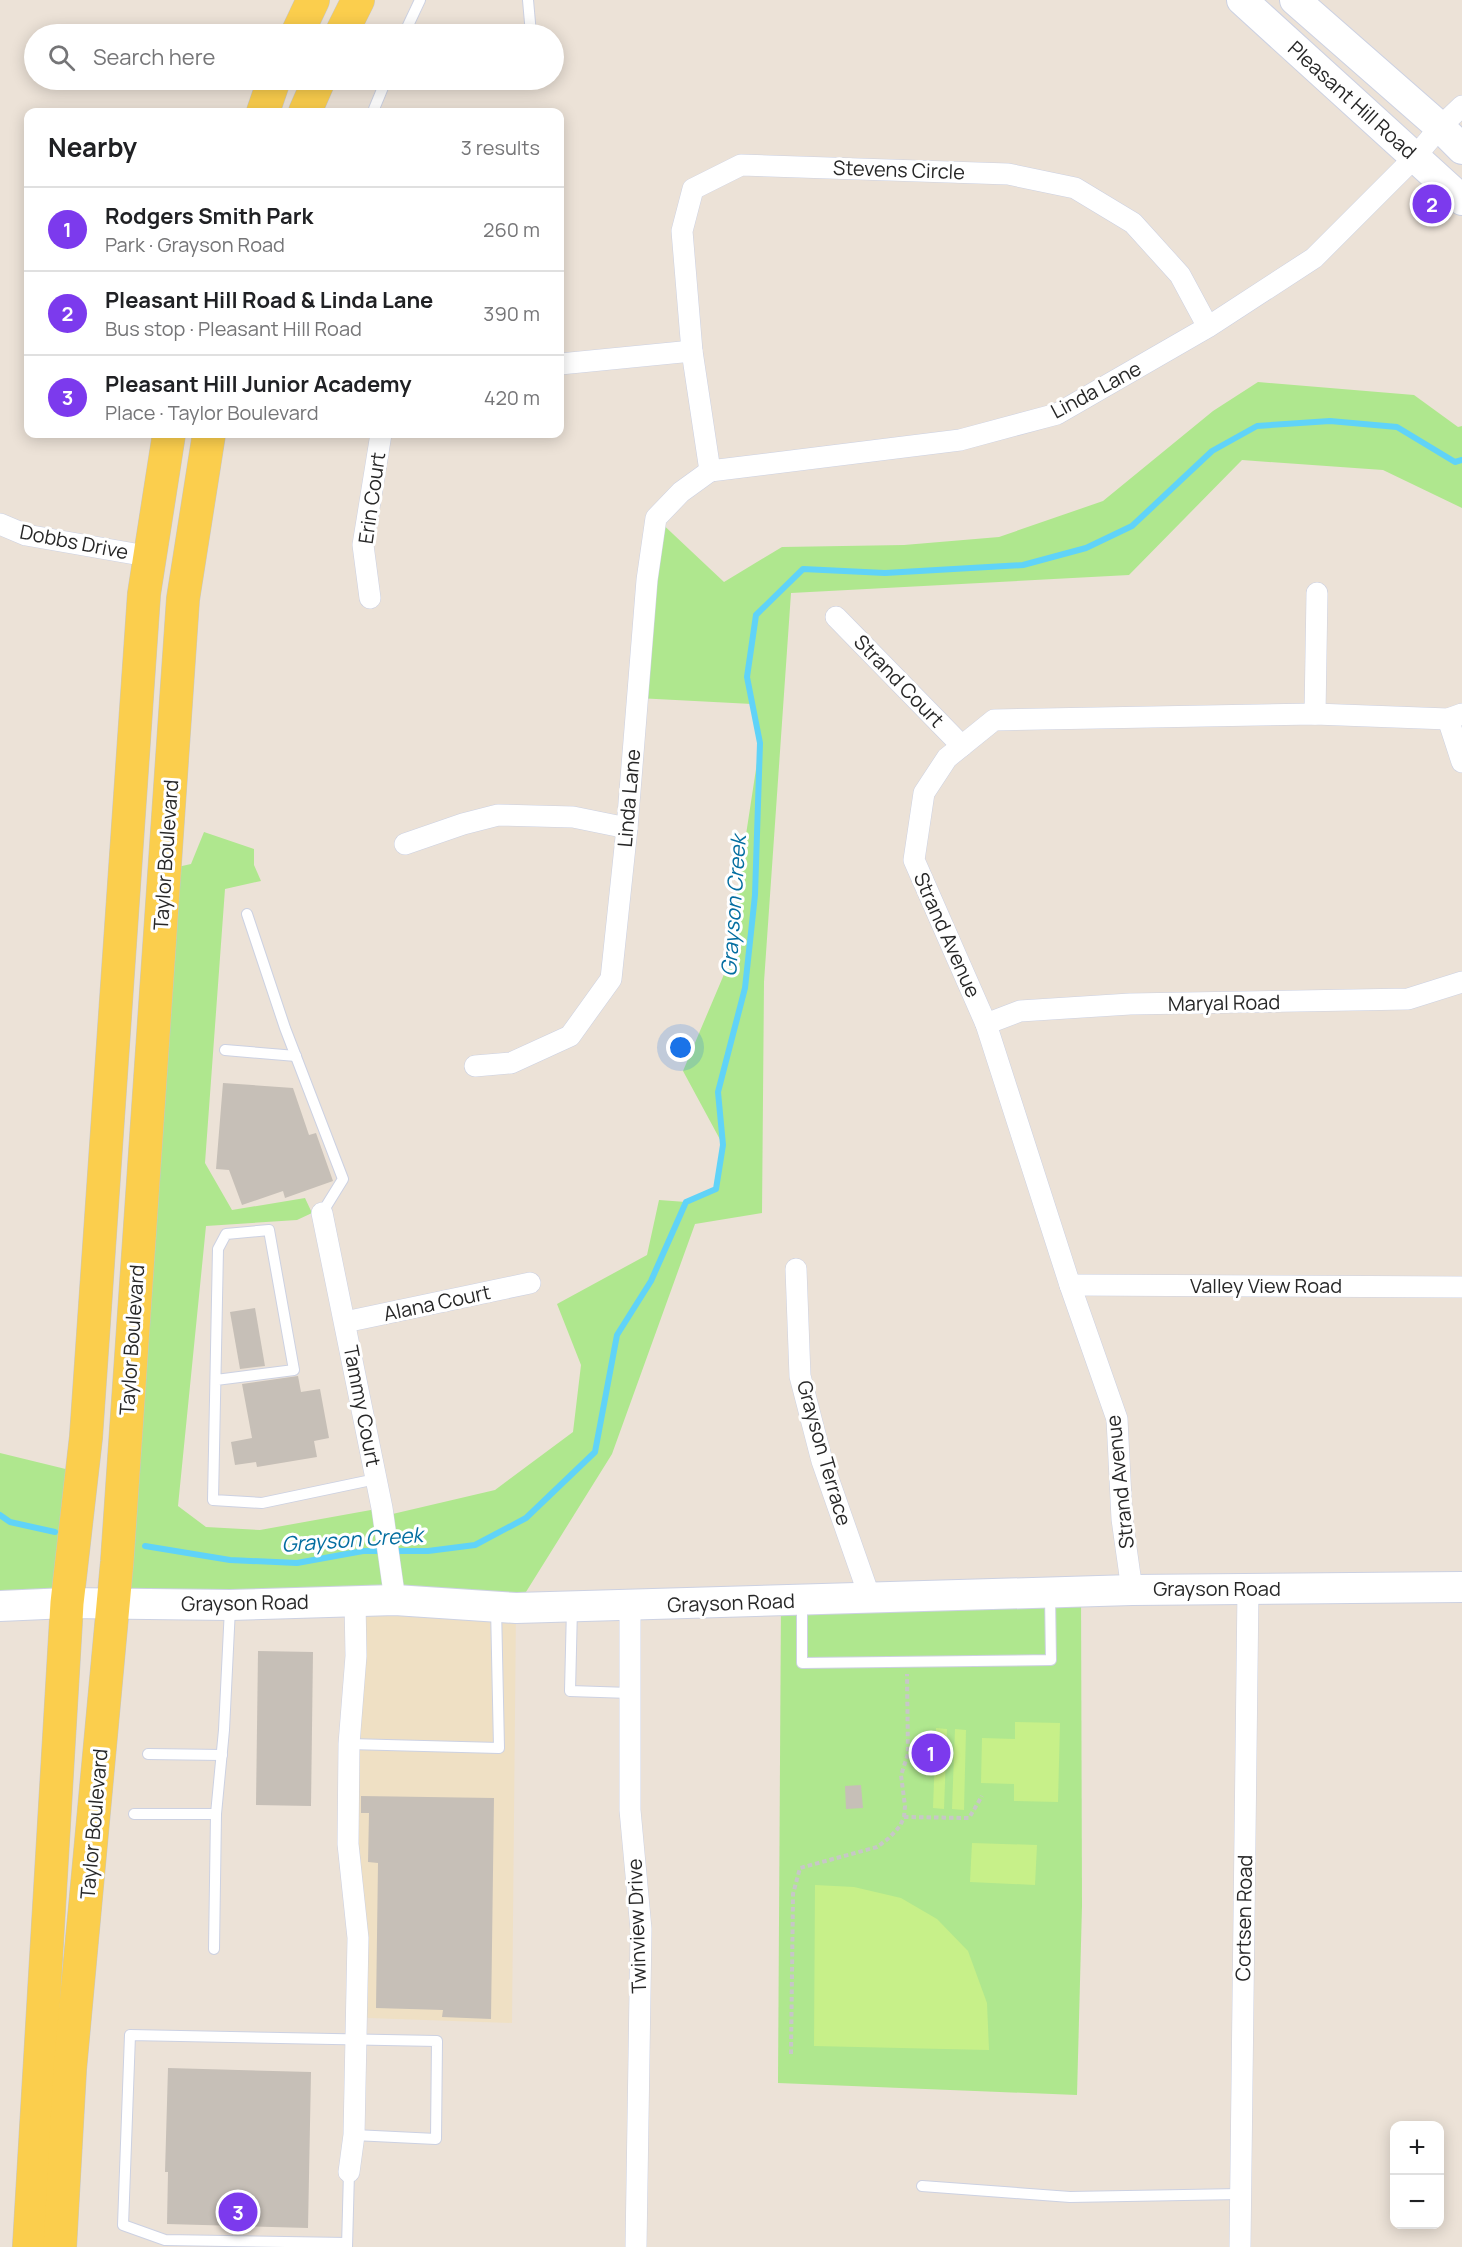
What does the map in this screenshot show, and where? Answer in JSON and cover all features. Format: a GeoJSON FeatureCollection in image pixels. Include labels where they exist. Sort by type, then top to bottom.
{"type":"FeatureCollection","features":[{"type":"Feature","properties":{"kind":"main road"},"geometry":{"type":"LineString","coordinates":[[302,24],[314,0]]}},
{"type":"Feature","properties":{"kind":"main road"},"geometry":{"type":"LineString","coordinates":[[346,24],[358,0]]}},
{"type":"Feature","properties":{"kind":"main road"},"geometry":{"type":"LineString","coordinates":[[264,108],[271,90]]}},
{"type":"Feature","properties":{"kind":"main road"},"geometry":{"type":"LineString","coordinates":[[307,108],[315,90]]}},
{"type":"Feature","properties":{"kind":"main road","name":"Taylor Boulevard"},"geometry":{"type":"LineString","coordinates":[[28,2247],[67,1603],[86,1437],[143,606],[149,554],[168,438]]}},
{"type":"Feature","properties":{"kind":"main road","name":"Taylor Boulevard"},"geometry":{"type":"LineString","coordinates":[[60,2247],[70,2069],[113,1604],[183,599],[207,438]]}},
{"type":"Feature","properties":{"kind":"street","name":"Pleasant Hill Road"},"geometry":{"type":"LineString","coordinates":[[1242,0],[1462,200]]}},
{"type":"Feature","properties":{"kind":"street","name":"Pleasant Hill Road"},"geometry":{"type":"LineString","coordinates":[[1295,0],[1462,149]]}},
{"type":"Feature","properties":{"kind":"street","name":"Linda Lane"},"geometry":{"type":"LineString","coordinates":[[475,1066],[511,1063],[570,1036],[611,979],[627,828],[646,580],[656,518],[681,492],[710,471],[960,440],[1057,414],[1208,327],[1314,258],[1415,157],[1440,127],[1462,106]]}},
{"type":"Feature","properties":{"kind":"street","name":"Stevens Circle"},"geometry":{"type":"LineString","coordinates":[[692,351],[682,231],[693,189],[741,165],[1008,174],[1075,188],[1132,223],[1180,275],[1208,327]]}},
{"type":"Feature","properties":{"kind":"street"},"geometry":{"type":"LineString","coordinates":[[564,364],[692,351],[710,471]]}},
{"type":"Feature","properties":{"kind":"street","name":"Erin Court"},"geometry":{"type":"LineString","coordinates":[[370,598],[363,545],[380,438]]}},
{"type":"Feature","properties":{"kind":"street","name":"Dobbs Drive"},"geometry":{"type":"LineString","coordinates":[[0,524],[26,535],[135,554],[149,554]]}},
{"type":"Feature","properties":{"kind":"street"},"geometry":{"type":"LineString","coordinates":[[1315,714],[1317,593]]}},
{"type":"Feature","properties":{"kind":"street","name":"Strand Court"},"geometry":{"type":"LineString","coordinates":[[836,617],[962,746]]}},
{"type":"Feature","properties":{"kind":"street","name":"Strand Avenue"},"geometry":{"type":"LineString","coordinates":[[1132,1590],[1122,1519],[1117,1419],[1070,1285],[986,1024],[914,860],[924,793],[947,758],[994,720],[1315,714],[1455,717]]}},
{"type":"Feature","properties":{"kind":"street"},"geometry":{"type":"LineString","coordinates":[[1455,717],[1462,762]]}},
{"type":"Feature","properties":{"kind":"street"},"geometry":{"type":"LineString","coordinates":[[405,844],[463,824],[498,815],[573,817],[627,828]]}},
{"type":"Feature","properties":{"kind":"street","name":"Maryal Road"},"geometry":{"type":"LineString","coordinates":[[986,1024],[1020,1011],[1130,1004],[1408,999],[1462,982]]}},
{"type":"Feature","properties":{"kind":"street","name":"Tammy Court"},"geometry":{"type":"LineString","coordinates":[[322,1213],[376,1479],[394,1588]]}},
{"type":"Feature","properties":{"kind":"street","name":"Grayson Terrace"},"geometry":{"type":"LineString","coordinates":[[796,1269],[800,1376],[822,1461],[870,1598]]}},
{"type":"Feature","properties":{"kind":"street","name":"Alana Court"},"geometry":{"type":"LineString","coordinates":[[345,1322],[530,1283]]}},
{"type":"Feature","properties":{"kind":"street","name":"Valley View Road"},"geometry":{"type":"LineString","coordinates":[[1070,1285],[1462,1287]]}},
{"type":"Feature","properties":{"kind":"street","name":"Grayson Road"},"geometry":{"type":"LineString","coordinates":[[0,1606],[67,1603],[230,1605],[356,1601],[394,1588],[496,1607],[572,1607],[1132,1590],[1462,1587]]}},
{"type":"Feature","properties":{"kind":"street","name":"Cortsen Road"},"geometry":{"type":"LineString","coordinates":[[1240,2247],[1248,1589]]}},
{"type":"Feature","properties":{"kind":"street"},"geometry":{"type":"LineString","coordinates":[[349,2172],[354,2135],[358,1938],[348,1844],[349,1744],[356,1656],[356,1601]]}},
{"type":"Feature","properties":{"kind":"street","name":"Twinview Drive"},"geometry":{"type":"LineString","coordinates":[[630,1606],[630,1810],[641,1929],[636,2247]]}},
{"type":"Feature","properties":{"kind":"lane"},"geometry":{"type":"LineString","coordinates":[[409,24],[420,0]]}},
{"type":"Feature","properties":{"kind":"lane"},"geometry":{"type":"LineString","coordinates":[[528,0],[530,24]]}},
{"type":"Feature","properties":{"kind":"lane"},"geometry":{"type":"LineString","coordinates":[[374,108],[382,90]]}},
{"type":"Feature","properties":{"kind":"lane"},"geometry":{"type":"LineString","coordinates":[[247,914],[296,1056],[344,1179],[322,1213]]}},
{"type":"Feature","properties":{"kind":"lane"},"geometry":{"type":"LineString","coordinates":[[225,1050],[296,1056]]}},
{"type":"Feature","properties":{"kind":"lane"},"geometry":{"type":"LineString","coordinates":[[216,1380],[294,1370],[269,1230],[226,1234],[218,1249],[213,1500],[262,1503],[376,1479]]}},
{"type":"Feature","properties":{"kind":"lane"},"geometry":{"type":"LineString","coordinates":[[802,1600],[802,1663],[1051,1660],[1050,1593]]}},
{"type":"Feature","properties":{"kind":"lane"},"geometry":{"type":"LineString","coordinates":[[214,1949],[216,1814],[222,1755],[230,1605]]}},
{"type":"Feature","properties":{"kind":"lane"},"geometry":{"type":"LineString","coordinates":[[349,1744],[499,1748],[496,1607]]}},
{"type":"Feature","properties":{"kind":"lane"},"geometry":{"type":"LineString","coordinates":[[572,1607],[570,1691],[630,1692]]}},
{"type":"Feature","properties":{"kind":"lane"},"geometry":{"type":"LineString","coordinates":[[147,1754],[222,1755]]}},
{"type":"Feature","properties":{"kind":"lane"},"geometry":{"type":"LineString","coordinates":[[134,1814],[216,1814]]}},
{"type":"Feature","properties":{"kind":"lane"},"geometry":{"type":"LineString","coordinates":[[349,2172],[347,2245],[165,2240],[123,2224],[130,2035],[437,2041],[436,2139],[354,2135]]}},
{"type":"Feature","properties":{"kind":"lane"},"geometry":{"type":"LineString","coordinates":[[922,2186],[1070,2197],[1241,2194]]}},
{"type":"Feature","properties":{"kind":"path"},"geometry":{"type":"LineString","coordinates":[[791,2054],[793,1894],[800,1868],[877,1847],[889,1838],[904,1817],[901,1775],[908,1754],[906,1706],[908,1661]]}},
{"type":"Feature","properties":{"kind":"path"},"geometry":{"type":"LineString","coordinates":[[904,1817],[969,1818],[982,1796]]}},
{"type":"Feature","properties":{"kind":"shaded area"},"geometry":{"type":"Polygon","coordinates":[[[355,1601],[516,1608],[512,2023],[368,2018],[357,2010],[355,1601]]]}},
{"type":"Feature","properties":{"kind":"green space"},"geometry":{"type":"Polygon","coordinates":[[[1258,382],[1414,395],[1458,427],[1462,426],[1462,508],[1383,470],[1242,460],[1129,575],[791,593],[764,982],[762,1213],[695,1224],[612,1454],[516,1608],[113,1604],[164,870],[191,864],[204,832],[254,849],[254,865],[261,881],[225,889],[205,1163],[232,1210],[305,1198],[312,1213],[297,1220],[206,1226],[178,1506],[206,1527],[260,1530],[382,1508],[384,1516],[495,1490],[573,1432],[581,1365],[557,1304],[647,1255],[659,1200],[686,1202],[716,1188],[723,1145],[683,1071],[725,972],[760,743],[752,704],[637,698],[656,518],[724,582],[782,547],[904,545],[999,537],[1103,501],[1213,411],[1258,382]]]}},
{"type":"Feature","properties":{"kind":"green space"},"geometry":{"type":"Polygon","coordinates":[[[0,1453],[82,1473],[67,1603],[0,1606],[0,1453]]]}},
{"type":"Feature","properties":{"kind":"green space"},"geometry":{"type":"Polygon","coordinates":[[[1081,1591],[1082,1906],[1077,2095],[778,2083],[781,1601],[1081,1591]]]}},
{"type":"Feature","properties":{"kind":"green space"},"geometry":{"type":"Polygon","coordinates":[[[1015,1722],[1060,1723],[1058,1802],[1014,1801],[1014,1784],[981,1783],[982,1738],[1015,1739],[1015,1722]]]}},
{"type":"Feature","properties":{"kind":"green space"},"geometry":{"type":"Polygon","coordinates":[[[936,1728],[947,1729],[944,1809],[933,1808],[936,1728]]]}},
{"type":"Feature","properties":{"kind":"green space"},"geometry":{"type":"Polygon","coordinates":[[[955,1729],[966,1730],[964,1810],[952,1809],[955,1729]]]}},
{"type":"Feature","properties":{"kind":"green space"},"geometry":{"type":"Polygon","coordinates":[[[972,1843],[1037,1845],[1035,1885],[970,1882],[972,1843]]]}},
{"type":"Feature","properties":{"kind":"green space"},"geometry":{"type":"Polygon","coordinates":[[[815,1885],[854,1887],[901,1898],[937,1919],[968,1951],[987,2003],[989,2050],[814,2046],[815,1885]]]}},
{"type":"Feature","properties":{"kind":"building"},"geometry":{"type":"Polygon","coordinates":[[[223,1083],[293,1088],[309,1135],[316,1133],[333,1181],[285,1198],[283,1191],[242,1205],[229,1170],[216,1169],[223,1083]]]}},
{"type":"Feature","properties":{"kind":"building"},"geometry":{"type":"Polygon","coordinates":[[[255,1308],[265,1366],[240,1369],[230,1312],[255,1308]]]}},
{"type":"Feature","properties":{"kind":"building"},"geometry":{"type":"Polygon","coordinates":[[[298,1376],[301,1392],[320,1389],[329,1438],[314,1441],[317,1457],[257,1467],[256,1462],[235,1465],[231,1442],[252,1438],[242,1384],[298,1376]]]}},
{"type":"Feature","properties":{"kind":"building"},"geometry":{"type":"Polygon","coordinates":[[[258,1651],[313,1652],[311,1806],[256,1805],[258,1651]]]}},
{"type":"Feature","properties":{"kind":"building"},"geometry":{"type":"Polygon","coordinates":[[[861,1785],[863,1808],[846,1809],[845,1786],[861,1785]]]}},
{"type":"Feature","properties":{"kind":"building"},"geometry":{"type":"Polygon","coordinates":[[[361,1796],[494,1798],[491,2019],[442,2017],[443,2010],[376,2008],[378,1863],[368,1862],[369,1813],[361,1813],[361,1796]]]}},
{"type":"Feature","properties":{"kind":"building"},"geometry":{"type":"Polygon","coordinates":[[[168,2068],[311,2072],[308,2228],[167,2224],[168,2172],[165,2172],[168,2068]]]}},
{"type":"Feature","properties":{"kind":"waterway","name":"Grayson Creek"},"geometry":{"type":"LineString","coordinates":[[145,1546],[230,1560],[297,1563],[363,1551],[428,1551],[475,1545],[526,1518],[595,1452],[617,1335],[651,1281],[686,1202],[716,1189],[723,1145],[718,1092],[745,988],[755,895],[760,743],[747,677],[756,615],[803,569],[885,573],[1023,565],[1086,548],[1132,526],[1212,451],[1257,426],[1330,421],[1397,427],[1455,462],[1462,460]]}},
{"type":"Feature","properties":{"kind":"waterway","name":"Grayson Creek"},"geometry":{"type":"LineString","coordinates":[[0,1515],[10,1522],[55,1532]]}},
{"type":"Feature","properties":{"kind":"place","name":"Pleasant Hill Road & Linda Lane"},"geometry":{"type":"Point","coordinates":[1432,204]}},
{"type":"Feature","properties":{"kind":"place","name":"Rodgers Smith Park"},"geometry":{"type":"Point","coordinates":[931,1753]}},
{"type":"Feature","properties":{"kind":"place","name":"Pleasant Hill Junior Academy"},"geometry":{"type":"Point","coordinates":[238,2212]}}]}
